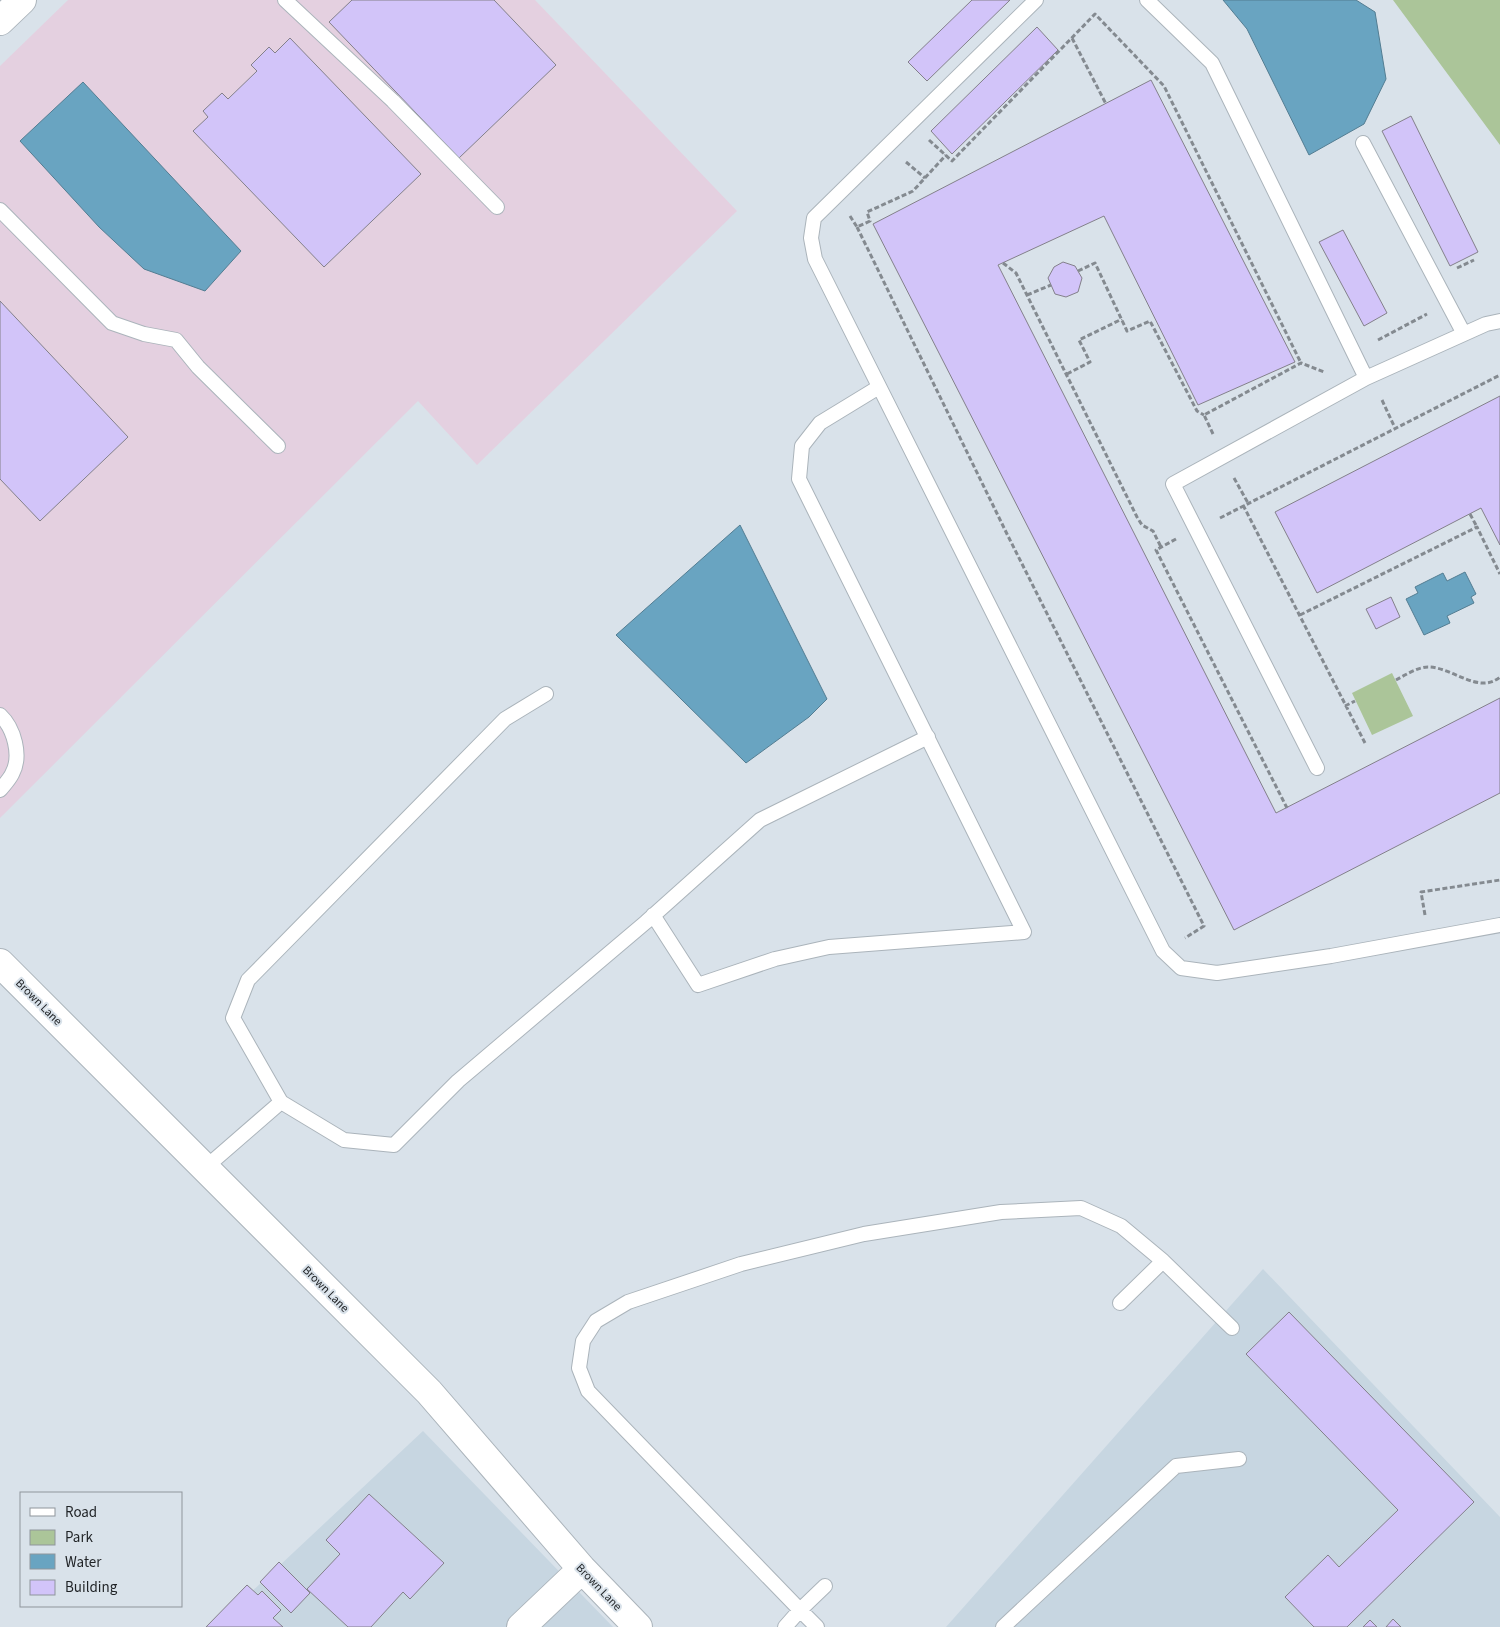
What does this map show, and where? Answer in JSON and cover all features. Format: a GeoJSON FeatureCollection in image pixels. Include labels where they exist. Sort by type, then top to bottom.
{"type":"FeatureCollection","features":[{"type":"Feature","properties":{"kind":"street"},"geometry":{"type":"LineString","coordinates":[[0,21],[22,0]]}},
{"type":"Feature","properties":{"kind":"street","name":"Brown Lane"},"geometry":{"type":"LineString","coordinates":[[0,963],[429,1392],[582,1569],[638,1627]]}},
{"type":"Feature","properties":{"kind":"street"},"geometry":{"type":"LineString","coordinates":[[521,1627],[582,1569]]}},
{"type":"Feature","properties":{"kind":"lane"},"geometry":{"type":"LineString","coordinates":[[285,0],[393,101],[497,207]]}},
{"type":"Feature","properties":{"kind":"lane"},"geometry":{"type":"LineString","coordinates":[[1036,0],[814,218],[811,238],[815,259],[879,387],[1163,951],[1181,968],[1217,972],[1331,956],[1500,925]]}},
{"type":"Feature","properties":{"kind":"lane"},"geometry":{"type":"LineString","coordinates":[[1147,0],[1212,63],[1366,378]]}},
{"type":"Feature","properties":{"kind":"lane"},"geometry":{"type":"LineString","coordinates":[[1363,143],[1464,334]]}},
{"type":"Feature","properties":{"kind":"lane"},"geometry":{"type":"LineString","coordinates":[[0,210],[112,323],[144,334],[176,340],[198,367],[278,446]]}},
{"type":"Feature","properties":{"kind":"lane"},"geometry":{"type":"LineString","coordinates":[[1317,768],[1173,484],[1366,378],[1486,324],[1500,320]]}},
{"type":"Feature","properties":{"kind":"lane"},"geometry":{"type":"LineString","coordinates":[[653,915],[698,985],[775,959],[829,947],[1024,932],[799,479],[802,446],[820,423],[879,387]]}},
{"type":"Feature","properties":{"kind":"lane"},"geometry":{"type":"LineString","coordinates":[[546,694],[505,718],[248,980],[233,1018],[281,1102],[344,1140],[394,1145],[458,1081],[653,915],[760,820],[928,737]]}},
{"type":"Feature","properties":{"kind":"lane"},"geometry":{"type":"LineString","coordinates":[[0,715],[7,722],[17,746],[13,772],[0,790]]}},
{"type":"Feature","properties":{"kind":"lane"},"geometry":{"type":"LineString","coordinates":[[205,1168],[281,1102]]}},
{"type":"Feature","properties":{"kind":"lane"},"geometry":{"type":"LineString","coordinates":[[817,1627],[588,1391],[579,1368],[584,1341],[596,1321],[628,1302],[741,1264],[864,1234],[1001,1212],[1081,1208],[1121,1226],[1162,1260],[1232,1328]]}},
{"type":"Feature","properties":{"kind":"lane"},"geometry":{"type":"LineString","coordinates":[[1120,1303],[1162,1260]]}},
{"type":"Feature","properties":{"kind":"lane"},"geometry":{"type":"LineString","coordinates":[[1003,1627],[1176,1466],[1239,1458]]}},
{"type":"Feature","properties":{"kind":"lane"},"geometry":{"type":"LineString","coordinates":[[785,1627],[825,1586]]}},
{"type":"Feature","properties":{"kind":"path"},"geometry":{"type":"LineString","coordinates":[[925,136],[952,161],[1095,14],[1164,86],[1301,363],[1326,373]]}},
{"type":"Feature","properties":{"kind":"path"},"geometry":{"type":"LineString","coordinates":[[1072,38],[1106,104]]}},
{"type":"Feature","properties":{"kind":"path"},"geometry":{"type":"LineString","coordinates":[[857,227],[870,221],[867,212],[913,192],[946,156]]}},
{"type":"Feature","properties":{"kind":"path"},"geometry":{"type":"LineString","coordinates":[[904,160],[925,178]]}},
{"type":"Feature","properties":{"kind":"path"},"geometry":{"type":"LineString","coordinates":[[856,208],[850,215],[1204,926],[1184,938],[1188,943]]}},
{"type":"Feature","properties":{"kind":"path"},"geometry":{"type":"LineString","coordinates":[[1452,271],[1474,260]]}},
{"type":"Feature","properties":{"kind":"path"},"geometry":{"type":"LineString","coordinates":[[1003,263],[1016,273],[1137,517],[1142,525],[1153,531],[1161,547]]}},
{"type":"Feature","properties":{"kind":"path"},"geometry":{"type":"LineString","coordinates":[[1078,271],[1095,263],[1127,331],[1150,321],[1197,411],[1204,414],[1214,437]]}},
{"type":"Feature","properties":{"kind":"path"},"geometry":{"type":"LineString","coordinates":[[1027,295],[1051,285]]}},
{"type":"Feature","properties":{"kind":"path"},"geometry":{"type":"LineString","coordinates":[[1378,340],[1427,314]]}},
{"type":"Feature","properties":{"kind":"path"},"geometry":{"type":"LineString","coordinates":[[1067,374],[1090,362],[1080,340],[1122,320]]}},
{"type":"Feature","properties":{"kind":"path"},"geometry":{"type":"LineString","coordinates":[[1204,414],[1301,363]]}},
{"type":"Feature","properties":{"kind":"path"},"geometry":{"type":"LineString","coordinates":[[1220,518],[1500,375]]}},
{"type":"Feature","properties":{"kind":"path"},"geometry":{"type":"LineString","coordinates":[[1382,400],[1395,428]]}},
{"type":"Feature","properties":{"kind":"path"},"geometry":{"type":"LineString","coordinates":[[1233,477],[1300,616],[1365,743]]}},
{"type":"Feature","properties":{"kind":"path"},"geometry":{"type":"LineString","coordinates":[[1470,514],[1500,574]]}},
{"type":"Feature","properties":{"kind":"path"},"geometry":{"type":"LineString","coordinates":[[1300,616],[1477,527]]}},
{"type":"Feature","properties":{"kind":"path"},"geometry":{"type":"LineString","coordinates":[[1181,537],[1156,550],[1287,808]]}},
{"type":"Feature","properties":{"kind":"path"},"geometry":{"type":"LineString","coordinates":[[1396,680],[1425,667],[1444,668],[1478,684],[1492,684],[1500,677]]}},
{"type":"Feature","properties":{"kind":"path"},"geometry":{"type":"LineString","coordinates":[[1345,706],[1356,700]]}},
{"type":"Feature","properties":{"kind":"path"},"geometry":{"type":"LineString","coordinates":[[1425,918],[1421,892],[1500,880]]}},
{"type":"Feature","properties":{"kind":"shaded area"},"geometry":{"type":"Polygon","coordinates":[[[68,0],[535,0],[737,211],[477,465],[418,401],[0,818],[0,66],[68,0]]]}},
{"type":"Feature","properties":{"kind":"shaded area"},"geometry":{"type":"Polygon","coordinates":[[[1263,1269],[1500,1517],[1500,1627],[946,1627],[1263,1269]]]}},
{"type":"Feature","properties":{"kind":"shaded area"},"geometry":{"type":"Polygon","coordinates":[[[423,1431],[613,1627],[214,1627],[423,1431]]]}},
{"type":"Feature","properties":{"kind":"green space"},"geometry":{"type":"Polygon","coordinates":[[[1393,0],[1500,0],[1500,145],[1393,0]]]}},
{"type":"Feature","properties":{"kind":"green space"},"geometry":{"type":"Polygon","coordinates":[[[1392,673],[1413,716],[1372,735],[1352,693],[1392,673]]]}},
{"type":"Feature","properties":{"kind":"water"},"geometry":{"type":"Polygon","coordinates":[[[1223,0],[1356,0],[1375,12],[1386,79],[1364,124],[1309,155],[1247,29],[1223,0]]]}},
{"type":"Feature","properties":{"kind":"water"},"geometry":{"type":"Polygon","coordinates":[[[83,82],[241,251],[205,291],[144,269],[99,227],[20,141],[83,82]]]}},
{"type":"Feature","properties":{"kind":"water"},"geometry":{"type":"Polygon","coordinates":[[[740,525],[827,699],[809,717],[746,763],[616,635],[740,525]]]}},
{"type":"Feature","properties":{"kind":"water"},"geometry":{"type":"Polygon","coordinates":[[[1465,572],[1476,594],[1471,597],[1474,603],[1447,616],[1450,623],[1424,635],[1406,599],[1418,593],[1415,587],[1443,573],[1447,581],[1465,572]]]}},
{"type":"Feature","properties":{"kind":"building"},"geometry":{"type":"Polygon","coordinates":[[[352,0],[494,0],[556,65],[459,158],[329,22],[352,0]]]}},
{"type":"Feature","properties":{"kind":"building"},"geometry":{"type":"Polygon","coordinates":[[[972,0],[1010,0],[927,81],[908,62],[972,0]]]}},
{"type":"Feature","properties":{"kind":"building"},"geometry":{"type":"Polygon","coordinates":[[[1037,27],[1058,50],[952,154],[931,131],[1037,27]]]}},
{"type":"Feature","properties":{"kind":"building"},"geometry":{"type":"Polygon","coordinates":[[[290,38],[421,174],[324,267],[193,131],[208,117],[203,111],[222,93],[228,99],[257,71],[251,65],[269,47],[275,53],[290,38]]]}},
{"type":"Feature","properties":{"kind":"building"},"geometry":{"type":"Polygon","coordinates":[[[1151,80],[1295,362],[1198,405],[1104,216],[998,265],[1276,813],[1500,698],[1500,793],[1234,930],[873,224],[1151,80]]]}},
{"type":"Feature","properties":{"kind":"building"},"geometry":{"type":"Polygon","coordinates":[[[1411,116],[1478,252],[1450,266],[1382,131],[1411,116]]]}},
{"type":"Feature","properties":{"kind":"building"},"geometry":{"type":"Polygon","coordinates":[[[1343,230],[1387,313],[1364,326],[1319,242],[1343,230]]]}},
{"type":"Feature","properties":{"kind":"building"},"geometry":{"type":"Polygon","coordinates":[[[1063,262],[1075,266],[1082,278],[1078,292],[1066,297],[1055,294],[1048,278],[1054,267],[1063,262]]]}},
{"type":"Feature","properties":{"kind":"building"},"geometry":{"type":"Polygon","coordinates":[[[0,301],[128,437],[40,521],[0,479],[0,301]]]}},
{"type":"Feature","properties":{"kind":"building"},"geometry":{"type":"Polygon","coordinates":[[[1500,396],[1500,545],[1481,508],[1317,593],[1275,512],[1500,396]]]}},
{"type":"Feature","properties":{"kind":"building"},"geometry":{"type":"Polygon","coordinates":[[[1391,597],[1400,617],[1376,629],[1366,609],[1391,597]]]}},
{"type":"Feature","properties":{"kind":"building"},"geometry":{"type":"Polygon","coordinates":[[[1289,1312],[1474,1502],[1347,1627],[1314,1627],[1285,1597],[1328,1555],[1339,1567],[1398,1510],[1246,1354],[1289,1312]]]}},
{"type":"Feature","properties":{"kind":"building"},"geometry":{"type":"Polygon","coordinates":[[[369,1494],[444,1563],[410,1599],[403,1592],[371,1627],[348,1627],[307,1589],[340,1554],[326,1540],[369,1494]]]}},
{"type":"Feature","properties":{"kind":"building"},"geometry":{"type":"Polygon","coordinates":[[[279,1562],[310,1593],[291,1613],[260,1582],[279,1562]]]}},
{"type":"Feature","properties":{"kind":"building"},"geometry":{"type":"Polygon","coordinates":[[[247,1585],[258,1595],[262,1591],[281,1610],[273,1618],[283,1627],[206,1627],[247,1585]]]}},
{"type":"Feature","properties":{"kind":"building"},"geometry":{"type":"Polygon","coordinates":[[[1393,1619],[1401,1627],[1386,1627],[1393,1619]]]}},
{"type":"Feature","properties":{"kind":"building"},"geometry":{"type":"Polygon","coordinates":[[[1370,1620],[1377,1627],[1363,1627],[1370,1620]]]}}]}
